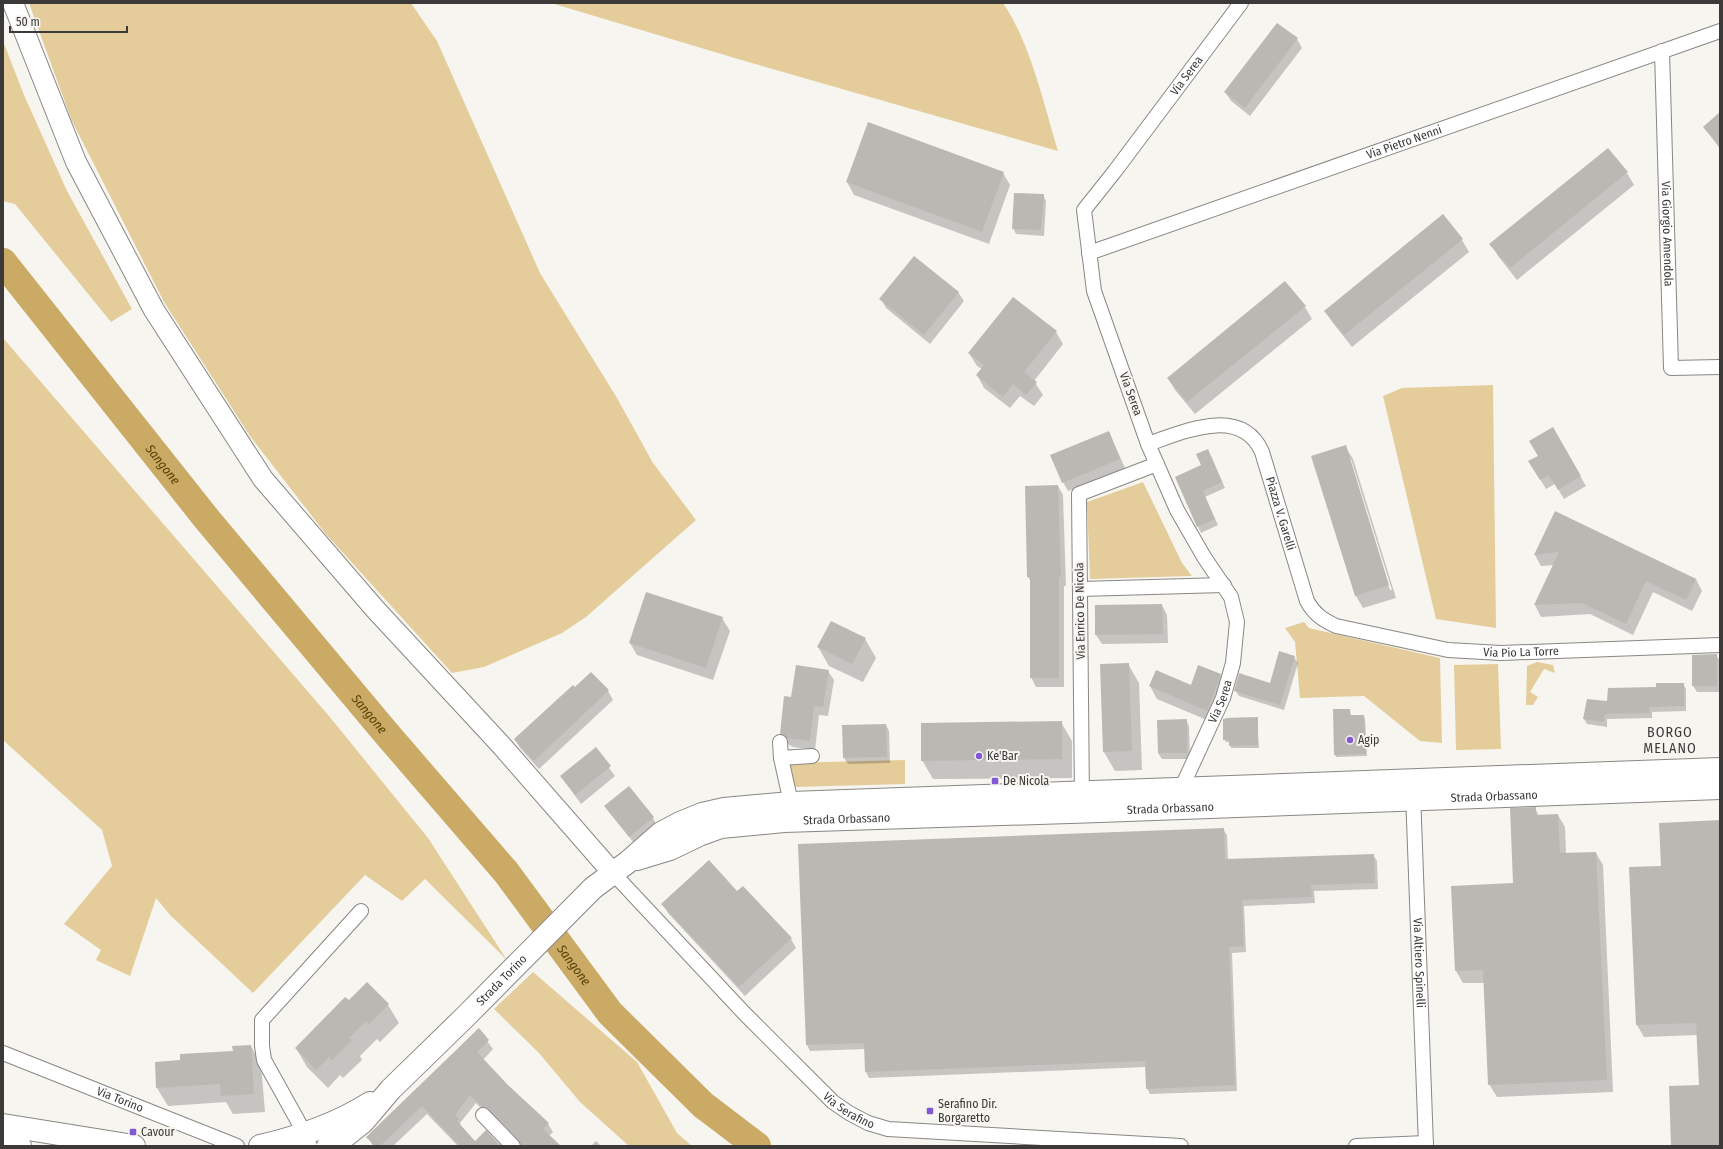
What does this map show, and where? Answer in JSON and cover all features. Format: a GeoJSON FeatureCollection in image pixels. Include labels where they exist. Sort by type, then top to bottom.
{"type":"FeatureCollection","features":[{"type":"Feature","properties":{"kind":"main road","name":"Strada Orbassano"},"geometry":{"type":"LineString","coordinates":[[1413,790],[1720,769]]}},
{"type":"Feature","properties":{"kind":"main road","name":"Strada Orbassano"},"geometry":{"type":"LineString","coordinates":[[620,867],[721,827],[745,823],[1082,802],[1181,798],[1413,790],[1720,788]]}},
{"type":"Feature","properties":{"kind":"main road","name":"Strada Orbassano"},"geometry":{"type":"LineString","coordinates":[[620,867],[661,833],[680,822],[702,814],[745,806],[791,803],[1082,802]]}},
{"type":"Feature","properties":{"kind":"main road","name":"Strada Torino"},"geometry":{"type":"LineString","coordinates":[[328,1146],[343,1138],[363,1122],[391,1089],[593,888],[620,867]]}},
{"type":"Feature","properties":{"kind":"main road","name":"Strada Torino"},"geometry":{"type":"LineString","coordinates":[[260,1146],[307,1140],[391,1089]]}},
{"type":"Feature","properties":{"kind":"main road"},"geometry":{"type":"LineString","coordinates":[[3,1125],[134,1146]]}},
{"type":"Feature","properties":{"kind":"main road"},"geometry":{"type":"LineString","coordinates":[[3,1143],[20,1146]]}},
{"type":"Feature","properties":{"kind":"street"},"geometry":{"type":"LineString","coordinates":[[13,3],[76,162],[154,310],[263,479],[375,609],[501,745],[620,867]]}},
{"type":"Feature","properties":{"kind":"street","name":"Via Serea"},"geometry":{"type":"LineString","coordinates":[[1181,798],[1223,698],[1233,663],[1237,622],[1231,597],[1224,584],[1204,557],[1177,510],[1148,444],[1094,291],[1084,210],[1241,3]]}},
{"type":"Feature","properties":{"kind":"street","name":"Via Pietro Nenni"},"geometry":{"type":"LineString","coordinates":[[1089,253],[1720,31]]}},
{"type":"Feature","properties":{"kind":"street","name":"Via Giorgio Amendola"},"geometry":{"type":"LineString","coordinates":[[1662,51],[1671,368],[1720,367]]}},
{"type":"Feature","properties":{"kind":"street","name":"Piazza V. Garelli"},"geometry":{"type":"LineString","coordinates":[[1148,444],[1202,426],[1220,425],[1250,433],[1259,443],[1308,601],[1313,610],[1325,621]]}},
{"type":"Feature","properties":{"kind":"street","name":"Via Enrico De Nicola"},"geometry":{"type":"LineString","coordinates":[[1082,802],[1079,494],[1157,464]]}},
{"type":"Feature","properties":{"kind":"street"},"geometry":{"type":"LineString","coordinates":[[1080,589],[1224,584]]}},
{"type":"Feature","properties":{"kind":"street","name":"Via Pio La Torre"},"geometry":{"type":"LineString","coordinates":[[1325,621],[1336,626],[1448,650],[1501,653],[1720,645]]}},
{"type":"Feature","properties":{"kind":"street","name":"Strada Orbassano"},"geometry":{"type":"LineString","coordinates":[[780,742],[781,758],[791,803]]}},
{"type":"Feature","properties":{"kind":"street"},"geometry":{"type":"LineString","coordinates":[[781,758],[812,756]]}},
{"type":"Feature","properties":{"kind":"street","name":"Via Altiero Spinelli"},"geometry":{"type":"LineString","coordinates":[[1413,790],[1426,1144]]}},
{"type":"Feature","properties":{"kind":"street","name":"Via Serafino"},"geometry":{"type":"LineString","coordinates":[[620,867],[744,1013],[833,1102],[848,1113],[868,1123],[888,1129],[1181,1146]]}},
{"type":"Feature","properties":{"kind":"street"},"geometry":{"type":"LineString","coordinates":[[307,1140],[264,1060],[262,1046],[262,1020],[361,911]]}},
{"type":"Feature","properties":{"kind":"street","name":"Via Torino"},"geometry":{"type":"LineString","coordinates":[[3,1053],[237,1146]]}},
{"type":"Feature","properties":{"kind":"street"},"geometry":{"type":"LineString","coordinates":[[483,1115],[513,1146]]}},
{"type":"Feature","properties":{"kind":"street"},"geometry":{"type":"LineString","coordinates":[[1356,1146],[1426,1144]]}},
{"type":"Feature","properties":{"kind":"shaded area"},"geometry":{"type":"Polygon","coordinates":[[[29,3],[411,3],[437,41],[540,273],[617,398],[653,463],[696,520],[586,617],[562,633],[484,667],[452,673],[325,533],[250,436],[164,302],[71,119],[29,3]]]}},
{"type":"Feature","properties":{"kind":"shaded area"},"geometry":{"type":"Polygon","coordinates":[[[551,3],[1003,3],[1013,19],[1029,55],[1058,151],[738,59],[551,3]]]}},
{"type":"Feature","properties":{"kind":"shaded area"},"geometry":{"type":"Polygon","coordinates":[[[3,41],[24,95],[67,191],[132,309],[111,322],[15,204],[3,201],[3,41]]]}},
{"type":"Feature","properties":{"kind":"shaded area"},"geometry":{"type":"Polygon","coordinates":[[[3,338],[329,716],[428,838],[507,960],[425,879],[402,901],[365,875],[253,993],[170,915],[156,898],[130,976],[96,960],[101,950],[64,924],[112,866],[102,830],[3,740],[3,338]]]}},
{"type":"Feature","properties":{"kind":"shaded area"},"geometry":{"type":"Polygon","coordinates":[[[1493,385],[1496,628],[1436,619],[1383,396],[1402,388],[1493,385]]]}},
{"type":"Feature","properties":{"kind":"shaded area"},"geometry":{"type":"Polygon","coordinates":[[[1143,482],[1182,563],[1192,576],[1090,579],[1087,502],[1143,482]]]}},
{"type":"Feature","properties":{"kind":"shaded area"},"geometry":{"type":"Polygon","coordinates":[[[1304,622],[1309,628],[1440,658],[1442,743],[1420,741],[1364,696],[1300,698],[1295,642],[1285,628],[1304,622]]]}},
{"type":"Feature","properties":{"kind":"shaded area"},"geometry":{"type":"Polygon","coordinates":[[[1537,662],[1553,665],[1555,673],[1544,669],[1530,692],[1538,697],[1533,705],[1526,705],[1527,666],[1537,662]]]}},
{"type":"Feature","properties":{"kind":"shaded area"},"geometry":{"type":"Polygon","coordinates":[[[1498,664],[1501,749],[1456,750],[1454,665],[1498,664]]]}},
{"type":"Feature","properties":{"kind":"shaded area"},"geometry":{"type":"Polygon","coordinates":[[[905,760],[905,784],[794,787],[786,763],[905,760]]]}},
{"type":"Feature","properties":{"kind":"shaded area"},"geometry":{"type":"Polygon","coordinates":[[[533,972],[637,1062],[677,1133],[692,1146],[629,1146],[580,1102],[539,1053],[494,1009],[533,972]]]}},
{"type":"Feature","properties":{"kind":"building"},"geometry":{"type":"Polygon","coordinates":[[[1277,23],[1298,38],[1245,108],[1224,92],[1277,23]]]}},
{"type":"Feature","properties":{"kind":"building"},"geometry":{"type":"Polygon","coordinates":[[[1720,112],[1720,147],[1703,127],[1720,112]]]}},
{"type":"Feature","properties":{"kind":"building"},"geometry":{"type":"Polygon","coordinates":[[[868,122],[1004,172],[982,232],[846,182],[868,122]]]}},
{"type":"Feature","properties":{"kind":"building"},"geometry":{"type":"Polygon","coordinates":[[[1608,148],[1628,172],[1510,268],[1489,244],[1608,148]]]}},
{"type":"Feature","properties":{"kind":"building"},"geometry":{"type":"Polygon","coordinates":[[[1014,193],[1044,194],[1041,230],[1012,229],[1014,193]]]}},
{"type":"Feature","properties":{"kind":"building"},"geometry":{"type":"Polygon","coordinates":[[[1443,214],[1463,239],[1344,335],[1324,311],[1443,214]]]}},
{"type":"Feature","properties":{"kind":"building"},"geometry":{"type":"Polygon","coordinates":[[[914,256],[959,292],[924,335],[879,299],[914,256]]]}},
{"type":"Feature","properties":{"kind":"building"},"geometry":{"type":"Polygon","coordinates":[[[1285,281],[1306,306],[1187,402],[1167,378],[1285,281]]]}},
{"type":"Feature","properties":{"kind":"building"},"geometry":{"type":"Polygon","coordinates":[[[1013,297],[1057,331],[1024,372],[1037,382],[1026,395],[1013,384],[1003,397],[976,375],[984,365],[968,353],[1013,297]]]}},
{"type":"Feature","properties":{"kind":"building"},"geometry":{"type":"Polygon","coordinates":[[[1553,427],[1581,476],[1558,490],[1549,475],[1540,480],[1528,461],[1538,456],[1529,441],[1553,427]]]}},
{"type":"Feature","properties":{"kind":"building"},"geometry":{"type":"Polygon","coordinates":[[[1109,431],[1120,459],[1062,483],[1050,455],[1109,431]]]}},
{"type":"Feature","properties":{"kind":"building"},"geometry":{"type":"Polygon","coordinates":[[[1346,445],[1389,585],[1355,596],[1311,456],[1346,445]]]}},
{"type":"Feature","properties":{"kind":"building"},"geometry":{"type":"Polygon","coordinates":[[[1208,449],[1222,482],[1203,491],[1215,519],[1197,527],[1175,477],[1201,465],[1196,454],[1208,449]]]}},
{"type":"Feature","properties":{"kind":"building"},"geometry":{"type":"Polygon","coordinates":[[[1058,485],[1061,577],[1059,577],[1059,678],[1030,678],[1030,577],[1027,577],[1025,486],[1058,485]]]}},
{"type":"Feature","properties":{"kind":"building"},"geometry":{"type":"Polygon","coordinates":[[[1555,511],[1696,579],[1686,600],[1646,581],[1626,624],[1582,603],[1534,605],[1559,552],[1534,555],[1555,511]]]}},
{"type":"Feature","properties":{"kind":"building"},"geometry":{"type":"Polygon","coordinates":[[[646,592],[723,617],[706,668],[629,643],[646,592]]]}},
{"type":"Feature","properties":{"kind":"building"},"geometry":{"type":"Polygon","coordinates":[[[1162,604],[1163,634],[1095,635],[1095,605],[1162,604]]]}},
{"type":"Feature","properties":{"kind":"building"},"geometry":{"type":"Polygon","coordinates":[[[831,621],[866,638],[852,664],[817,647],[831,621]]]}},
{"type":"Feature","properties":{"kind":"building"},"geometry":{"type":"Polygon","coordinates":[[[1279,651],[1295,656],[1280,705],[1234,691],[1239,673],[1270,683],[1279,651]]]}},
{"type":"Feature","properties":{"kind":"building"},"geometry":{"type":"Polygon","coordinates":[[[1717,654],[1717,686],[1692,686],[1692,655],[1717,654]]]}},
{"type":"Feature","properties":{"kind":"building"},"geometry":{"type":"Polygon","coordinates":[[[1129,663],[1132,751],[1103,752],[1100,664],[1129,663]]]}},
{"type":"Feature","properties":{"kind":"building"},"geometry":{"type":"Polygon","coordinates":[[[796,665],[829,670],[823,707],[814,706],[810,741],[787,738],[780,734],[784,696],[791,697],[796,665]]]}},
{"type":"Feature","properties":{"kind":"building"},"geometry":{"type":"Polygon","coordinates":[[[1198,665],[1221,674],[1207,711],[1149,686],[1156,670],[1191,685],[1198,665]]]}},
{"type":"Feature","properties":{"kind":"building"},"geometry":{"type":"Polygon","coordinates":[[[591,672],[609,690],[534,761],[514,739],[573,685],[575,687],[591,672]]]}},
{"type":"Feature","properties":{"kind":"building"},"geometry":{"type":"Polygon","coordinates":[[[1656,683],[1684,683],[1684,706],[1649,707],[1650,713],[1605,714],[1604,722],[1583,719],[1587,699],[1607,701],[1608,688],[1656,687],[1656,683]]]}},
{"type":"Feature","properties":{"kind":"building"},"geometry":{"type":"Polygon","coordinates":[[[1333,709],[1350,709],[1350,715],[1364,715],[1366,754],[1334,755],[1333,709]]]}},
{"type":"Feature","properties":{"kind":"building"},"geometry":{"type":"Polygon","coordinates":[[[1258,717],[1258,745],[1229,746],[1229,740],[1223,740],[1223,719],[1227,719],[1224,718],[1258,717]]]}},
{"type":"Feature","properties":{"kind":"building"},"geometry":{"type":"Polygon","coordinates":[[[1187,719],[1187,753],[1158,753],[1157,720],[1187,719]]]}},
{"type":"Feature","properties":{"kind":"building"},"geometry":{"type":"Polygon","coordinates":[[[1062,721],[1062,759],[921,761],[921,723],[1062,721]]]}},
{"type":"Feature","properties":{"kind":"building"},"geometry":{"type":"Polygon","coordinates":[[[886,724],[887,757],[843,758],[842,725],[886,724]]]}},
{"type":"Feature","properties":{"kind":"building"},"geometry":{"type":"Polygon","coordinates":[[[596,747],[611,766],[575,795],[560,776],[596,747]]]}},
{"type":"Feature","properties":{"kind":"building"},"geometry":{"type":"Polygon","coordinates":[[[629,786],[654,817],[629,837],[604,806],[629,786]]]}},
{"type":"Feature","properties":{"kind":"building"},"geometry":{"type":"Polygon","coordinates":[[[1536,807],[1536,815],[1558,814],[1560,853],[1596,852],[1607,1080],[1488,1085],[1483,970],[1455,971],[1451,886],[1513,883],[1510,808],[1536,807]]]}},
{"type":"Feature","properties":{"kind":"building"},"geometry":{"type":"Polygon","coordinates":[[[1720,820],[1720,1146],[1671,1146],[1669,1086],[1699,1085],[1696,1023],[1636,1025],[1629,867],[1661,866],[1659,823],[1720,820]]]}},
{"type":"Feature","properties":{"kind":"building"},"geometry":{"type":"Polygon","coordinates":[[[1224,828],[1225,859],[1374,854],[1375,883],[1311,885],[1312,897],[1242,900],[1244,946],[1229,947],[1235,1085],[1146,1089],[1145,1061],[865,1072],[864,1043],[806,1045],[798,844],[1224,828]]]}},
{"type":"Feature","properties":{"kind":"building"},"geometry":{"type":"Polygon","coordinates":[[[709,860],[737,891],[743,886],[792,938],[739,987],[661,904],[709,860]]]}},
{"type":"Feature","properties":{"kind":"building"},"geometry":{"type":"Polygon","coordinates":[[[367,982],[389,1004],[369,1024],[366,1021],[349,1038],[352,1040],[332,1060],[329,1057],[316,1070],[295,1048],[345,997],[349,1000],[367,982]]]}},
{"type":"Feature","properties":{"kind":"building"},"geometry":{"type":"Polygon","coordinates":[[[479,1028],[489,1040],[477,1052],[507,1084],[549,1123],[543,1129],[561,1146],[521,1146],[519,1140],[489,1109],[482,1107],[470,1095],[455,1115],[459,1119],[457,1121],[475,1141],[486,1130],[501,1146],[460,1146],[422,1106],[380,1146],[375,1146],[366,1137],[479,1028]]]}},
{"type":"Feature","properties":{"kind":"building"},"geometry":{"type":"Polygon","coordinates":[[[251,1045],[254,1094],[221,1096],[220,1084],[156,1088],[155,1062],[180,1060],[180,1054],[233,1051],[232,1046],[251,1045]]]}},
{"type":"Feature","properties":{"kind":"waterway","name":"Sangone"},"geometry":{"type":"LineString","coordinates":[[3,262],[206,518],[386,733],[506,872],[610,1013],[703,1105],[757,1146]]}},
{"type":"Feature","properties":{"kind":"place","name":"Agip"},"geometry":{"type":"Point","coordinates":[1350,740]}},
{"type":"Feature","properties":{"kind":"place","name":"Ke'Bar"},"geometry":{"type":"Point","coordinates":[979,756]}},
{"type":"Feature","properties":{"kind":"place","name":"De Nicola"},"geometry":{"type":"Point","coordinates":[995,781]}},
{"type":"Feature","properties":{"kind":"place","name":"Serafino Dir. Borgaretto"},"geometry":{"type":"Point","coordinates":[930,1111]}},
{"type":"Feature","properties":{"kind":"place","name":"Cavour"},"geometry":{"type":"Point","coordinates":[133,1132]}},
{"type":"Feature","properties":{"kind":"district","name":"BORGO MELANO"},"geometry":{"type":"Point","coordinates":[1670,740]}}]}
